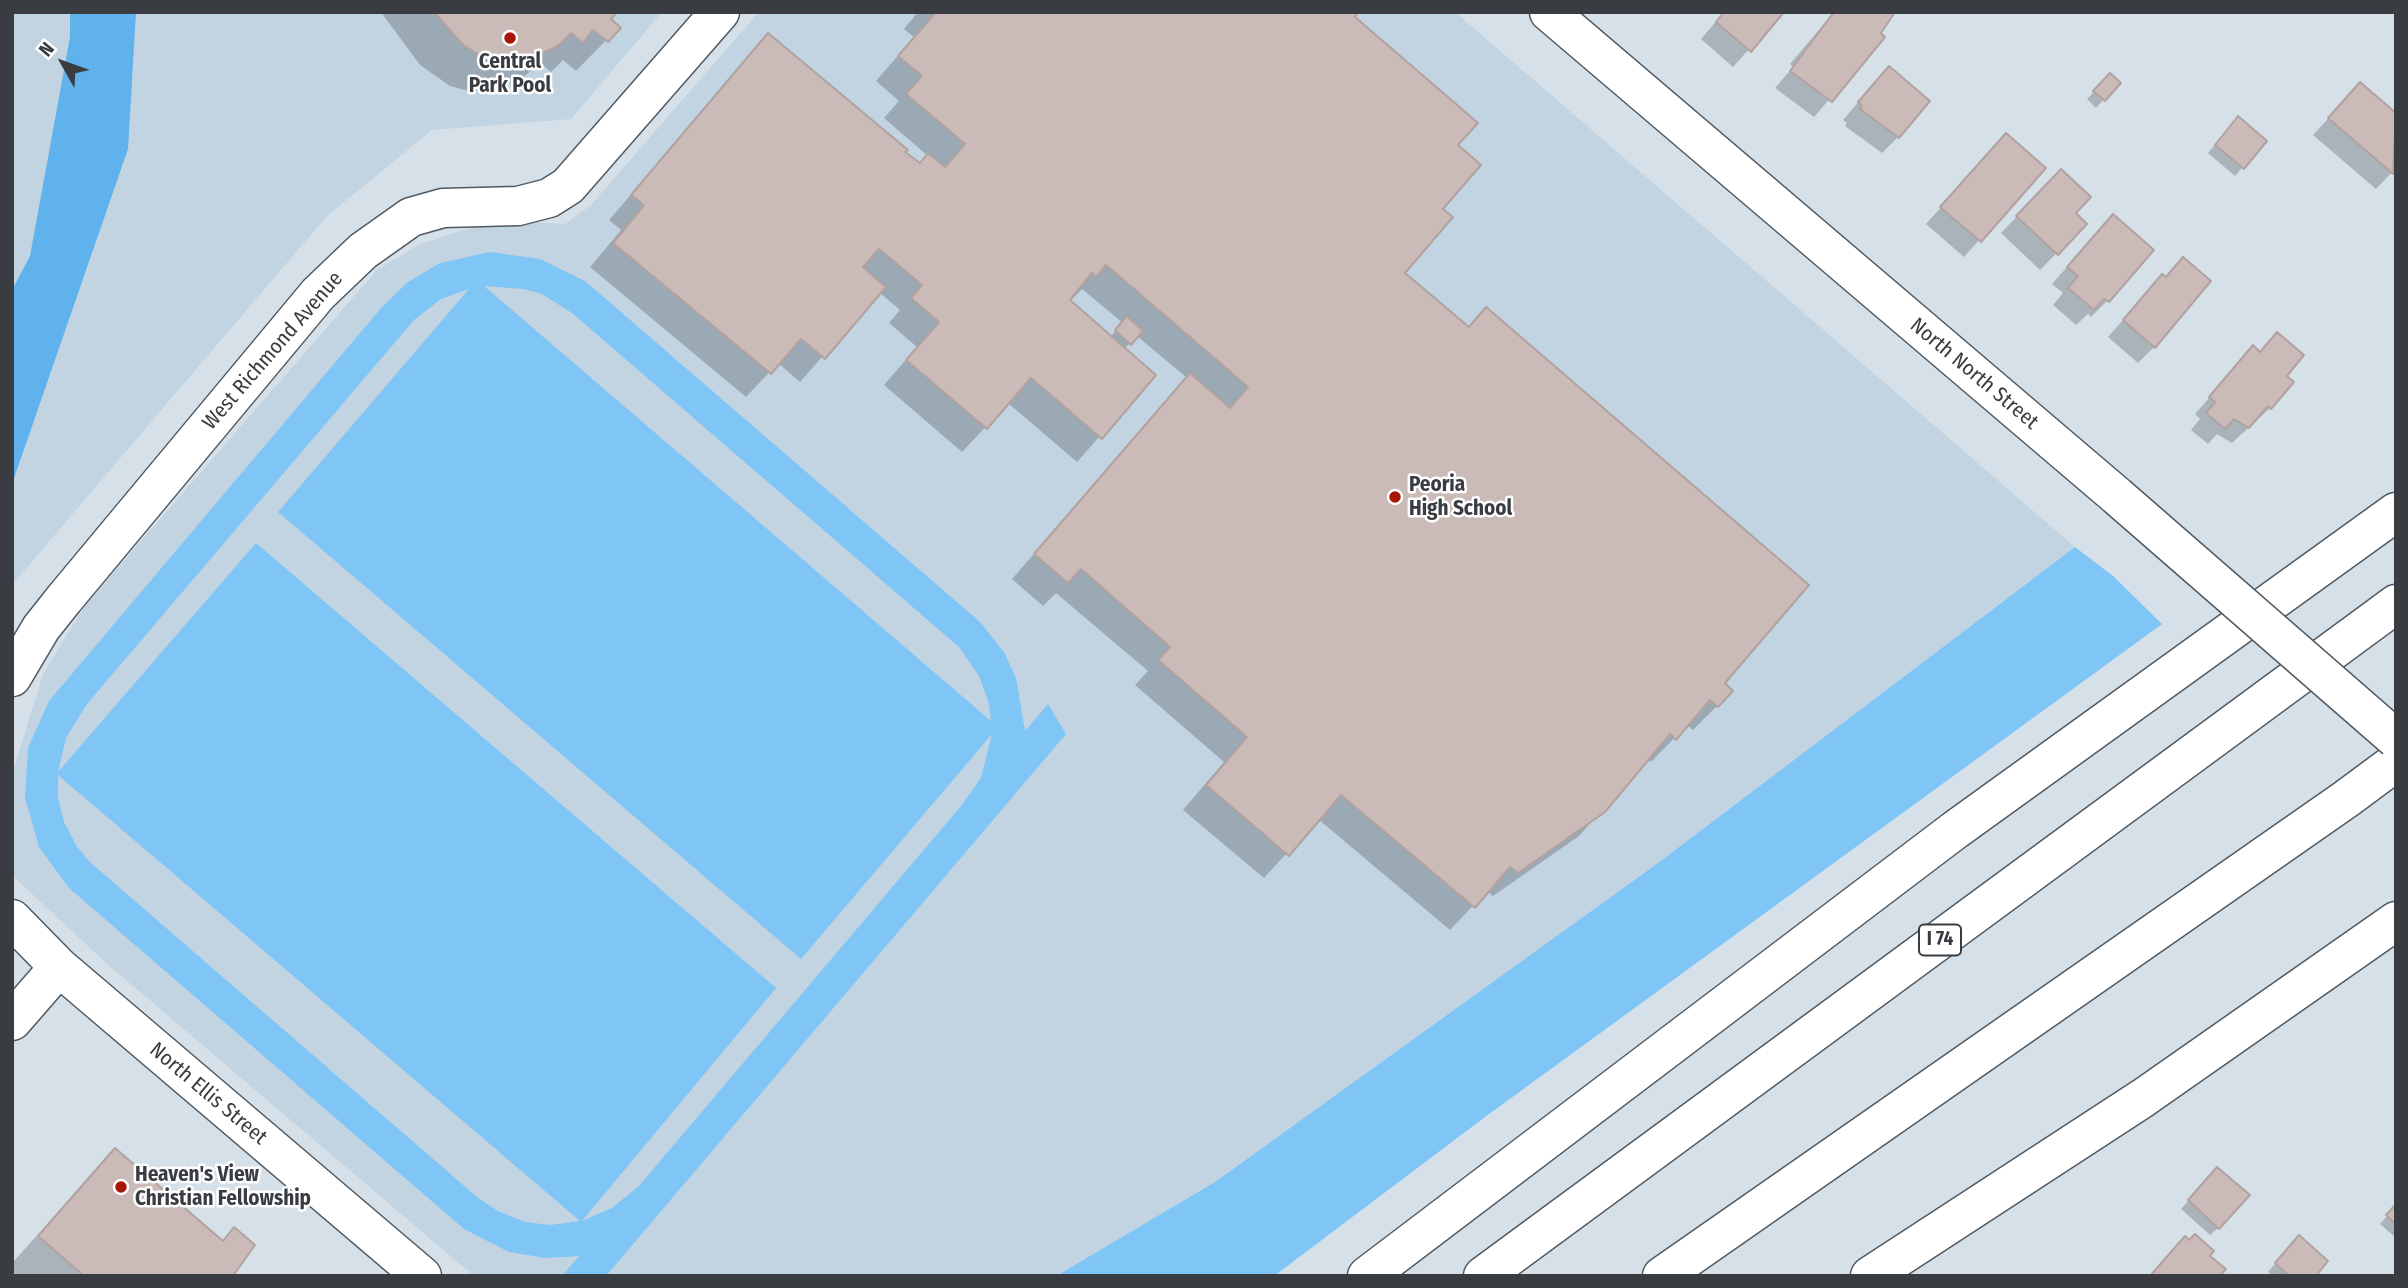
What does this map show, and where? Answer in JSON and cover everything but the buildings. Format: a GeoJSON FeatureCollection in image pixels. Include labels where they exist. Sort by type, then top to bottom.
{"type":"FeatureCollection","features":[{"type":"Feature","properties":{"kind":"main road","name":"West Richmond Avenue"},"geometry":{"type":"LineString","coordinates":[[12,677],[41,628],[64,599],[318,294],[363,251],[411,217],[443,208],[518,206],[549,198],[568,186],[720,12]]}},
{"type":"Feature","properties":{"kind":"main road","name":"North North Street"},"geometry":{"type":"LineString","coordinates":[[1549,12],[2117,496],[2396,739]]}},
{"type":"Feature","properties":{"kind":"main road"},"geometry":{"type":"LineString","coordinates":[[1367,1276],[1955,830],[2396,512]]}},
{"type":"Feature","properties":{"kind":"main road","name":"I 74"},"geometry":{"type":"LineString","coordinates":[[1483,1276],[2396,604]]}},
{"type":"Feature","properties":{"kind":"main road"},"geometry":{"type":"LineString","coordinates":[[1662,1276],[2396,762]]}},
{"type":"Feature","properties":{"kind":"main road"},"geometry":{"type":"LineString","coordinates":[[2346,799],[2396,771]]}},
{"type":"Feature","properties":{"kind":"main road"},"geometry":{"type":"LineString","coordinates":[[12,919],[59,967],[12,1021]]}},
{"type":"Feature","properties":{"kind":"main road"},"geometry":{"type":"LineString","coordinates":[[1870,1276],[2132,1105],[2396,921]]}},
{"type":"Feature","properties":{"kind":"main road","name":"North Ellis Street"},"geometry":{"type":"LineString","coordinates":[[59,967],[422,1276]]}},
{"type":"Feature","properties":{"kind":"shaded area"},"geometry":{"type":"Polygon","coordinates":[[[12,12],[662,12],[571,119],[432,130],[326,217],[12,585],[12,12]]]}},
{"type":"Feature","properties":{"kind":"shaded area"},"geometry":{"type":"Polygon","coordinates":[[[70,12],[136,12],[128,149],[12,484],[12,290],[30,256],[70,37],[70,12]]]}},
{"type":"Feature","properties":{"kind":"shaded area"},"geometry":{"type":"Polygon","coordinates":[[[759,12],[1455,12],[2075,547],[1658,863],[1215,1182],[1056,1276],[474,1276],[106,963],[15,878],[12,867],[12,775],[43,674],[86,604],[377,270],[420,244],[476,226],[523,222],[565,224],[591,205],[759,12]]]}},
{"type":"Feature","properties":{"kind":"shaded area"},"geometry":{"type":"Polygon","coordinates":[[[490,252],[540,259],[585,281],[980,622],[1004,652],[1016,678],[1025,731],[1048,704],[1066,734],[606,1276],[562,1276],[579,1256],[546,1258],[509,1252],[464,1229],[69,888],[39,847],[25,798],[28,748],[49,701],[382,307],[408,282],[440,263],[490,252]],[[484,286],[991,721],[989,704],[979,676],[959,647],[572,313],[542,294],[524,289],[484,286]],[[469,289],[441,299],[414,320],[87,704],[66,738],[58,772],[256,543],[776,988],[582,1221],[612,1208],[639,1186],[961,806],[981,778],[992,734],[801,959],[278,512],[469,289]],[[58,775],[58,797],[64,822],[77,847],[91,863],[477,1197],[498,1211],[525,1222],[550,1225],[580,1221],[58,775]]]}},
{"type":"Feature","properties":{"kind":"shaded area"},"geometry":{"type":"Polygon","coordinates":[[[2075,547],[2113,576],[2162,624],[1485,1117],[1274,1276],[1056,1276],[1215,1182],[1658,863],[2075,547]]]}},
{"type":"Feature","properties":{"kind":"place","name":"Central Park Pool"},"geometry":{"type":"Point","coordinates":[510,38]}},
{"type":"Feature","properties":{"kind":"place","name":"Peoria High School"},"geometry":{"type":"Point","coordinates":[1395,497]}},
{"type":"Feature","properties":{"kind":"place","name":"Heaven's View Christian Fellowship"},"geometry":{"type":"Point","coordinates":[121,1187]}}]}
